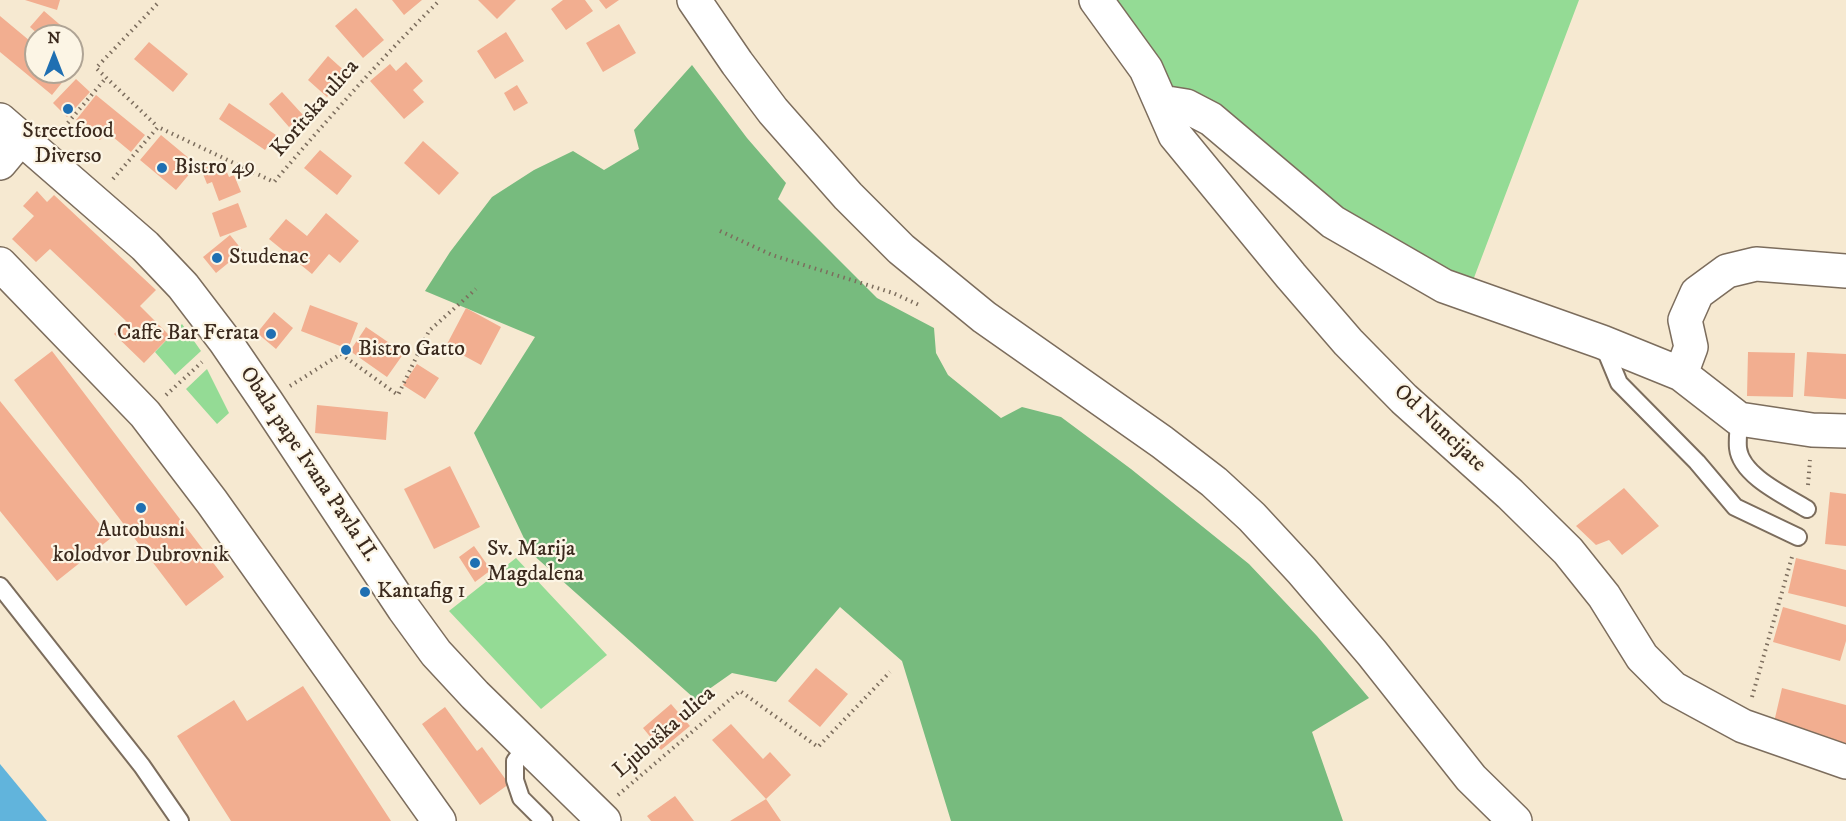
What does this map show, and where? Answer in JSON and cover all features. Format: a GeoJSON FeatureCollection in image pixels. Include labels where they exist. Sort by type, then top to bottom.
{"type":"FeatureCollection","features":[{"type":"Feature","properties":{"kind":"street"},"geometry":{"type":"LineString","coordinates":[[694,0],[773,111],[848,196],[901,249],[984,317],[1162,442],[1214,482],[1302,571],[1372,653],[1471,778],[1515,821]]}},
{"type":"Feature","properties":{"kind":"street","name":"Od Nuncijate"},"geometry":{"type":"LineString","coordinates":[[1096,0],[1146,69],[1175,135],[1348,342],[1404,399],[1510,494],[1568,551],[1604,596],[1642,657],[1673,688],[1743,726],[1846,762]]}},
{"type":"Feature","properties":{"kind":"street"},"geometry":{"type":"LineString","coordinates":[[1161,102],[1186,106],[1211,119],[1333,222],[1444,286],[1602,342],[1681,374],[1739,419],[1812,430],[1846,431]]}},
{"type":"Feature","properties":{"kind":"street","name":"Obala pape Ivana Pavla II."},"geometry":{"type":"LineString","coordinates":[[15,144],[94,201],[145,246],[175,278],[225,341],[404,609],[436,653],[475,695],[600,817]]}},
{"type":"Feature","properties":{"kind":"street"},"geometry":{"type":"LineString","coordinates":[[1681,374],[1691,347],[1686,320],[1697,293],[1727,271],[1756,264],[1846,271]]}},
{"type":"Feature","properties":{"kind":"street"},"geometry":{"type":"LineString","coordinates":[[3,273],[145,414],[218,511],[439,821]]}},
{"type":"Feature","properties":{"kind":"lane"},"geometry":{"type":"LineString","coordinates":[[1602,342],[1619,383],[1697,462],[1734,507],[1798,537]]}},
{"type":"Feature","properties":{"kind":"lane"},"geometry":{"type":"LineString","coordinates":[[1739,419],[1738,448],[1742,461],[1756,477],[1807,509]]}},
{"type":"Feature","properties":{"kind":"lane"},"geometry":{"type":"LineString","coordinates":[[0,586],[142,766],[180,821]]}},
{"type":"Feature","properties":{"kind":"lane"},"geometry":{"type":"LineString","coordinates":[[527,745],[514,761],[514,780],[521,798],[544,821]]}},
{"type":"Feature","properties":{"kind":"path","name":"Koritska ulica"},"geometry":{"type":"LineString","coordinates":[[158,127],[274,182],[341,103],[440,0]]}},
{"type":"Feature","properties":{"kind":"path"},"geometry":{"type":"LineString","coordinates":[[94,201],[158,127],[96,68],[157,4]]}},
{"type":"Feature","properties":{"kind":"path"},"geometry":{"type":"LineString","coordinates":[[15,144],[106,78]]}},
{"type":"Feature","properties":{"kind":"path"},"geometry":{"type":"LineString","coordinates":[[720,231],[772,255],[893,293],[928,309]]}},
{"type":"Feature","properties":{"kind":"path"},"geometry":{"type":"LineString","coordinates":[[266,401],[341,354],[398,395],[429,332],[476,289]]}},
{"type":"Feature","properties":{"kind":"path"},"geometry":{"type":"LineString","coordinates":[[145,414],[225,341]]}},
{"type":"Feature","properties":{"kind":"path"},"geometry":{"type":"LineString","coordinates":[[1743,726],[1798,537]]}},
{"type":"Feature","properties":{"kind":"path","name":"Ljubuška ulica"},"geometry":{"type":"LineString","coordinates":[[600,817],[740,691],[818,747],[890,672]]}},
{"type":"Feature","properties":{"kind":"green space"},"geometry":{"type":"Polygon","coordinates":[[[1109,0],[1579,0],[1472,283],[1392,244],[1176,92],[1162,79],[1109,0]]]}},
{"type":"Feature","properties":{"kind":"green space"},"geometry":{"type":"Polygon","coordinates":[[[692,65],[747,138],[786,183],[778,199],[877,298],[934,328],[936,353],[948,375],[1001,418],[1022,407],[1061,417],[1131,469],[1249,564],[1317,636],[1369,698],[1312,732],[1343,821],[951,821],[902,661],[840,607],[776,682],[732,673],[695,699],[531,553],[474,433],[535,337],[425,291],[450,252],[492,197],[534,170],[573,151],[604,170],[639,149],[634,130],[692,65]]]}},
{"type":"Feature","properties":{"kind":"green space"},"geometry":{"type":"Polygon","coordinates":[[[182,324],[201,351],[175,375],[155,352],[182,324]]]}},
{"type":"Feature","properties":{"kind":"green space"},"geometry":{"type":"Polygon","coordinates":[[[207,369],[229,413],[217,424],[186,389],[207,369]]]}},
{"type":"Feature","properties":{"kind":"green space"},"geometry":{"type":"Polygon","coordinates":[[[516,558],[607,655],[541,709],[449,611],[516,558]]]}},
{"type":"Feature","properties":{"kind":"water"},"geometry":{"type":"Polygon","coordinates":[[[0,764],[47,821],[0,821],[0,764]]]}},
{"type":"Feature","properties":{"kind":"building"},"geometry":{"type":"Polygon","coordinates":[[[25,0],[60,0],[57,10],[25,0]]]}},
{"type":"Feature","properties":{"kind":"building"},"geometry":{"type":"Polygon","coordinates":[[[392,0],[422,0],[404,15],[392,0]]]}},
{"type":"Feature","properties":{"kind":"building"},"geometry":{"type":"Polygon","coordinates":[[[478,0],[516,0],[497,19],[478,0]]]}},
{"type":"Feature","properties":{"kind":"building"},"geometry":{"type":"Polygon","coordinates":[[[563,0],[585,0],[593,11],[566,30],[551,9],[563,0]]]}},
{"type":"Feature","properties":{"kind":"building"},"geometry":{"type":"Polygon","coordinates":[[[599,0],[619,0],[606,9],[599,0]]]}},
{"type":"Feature","properties":{"kind":"building"},"geometry":{"type":"Polygon","coordinates":[[[356,8],[384,40],[363,58],[335,26],[356,8]]]}},
{"type":"Feature","properties":{"kind":"building"},"geometry":{"type":"Polygon","coordinates":[[[44,11],[59,24],[33,24],[44,11]]]}},
{"type":"Feature","properties":{"kind":"building"},"geometry":{"type":"Polygon","coordinates":[[[0,16],[24,36],[24,72],[0,52],[0,16]]]}},
{"type":"Feature","properties":{"kind":"building"},"geometry":{"type":"Polygon","coordinates":[[[619,24],[636,53],[603,72],[586,43],[619,24]]]}},
{"type":"Feature","properties":{"kind":"building"},"geometry":{"type":"Polygon","coordinates":[[[506,32],[524,61],[495,79],[477,51],[506,32]]]}},
{"type":"Feature","properties":{"kind":"building"},"geometry":{"type":"Polygon","coordinates":[[[149,42],[188,74],[173,92],[134,59],[149,42]]]}},
{"type":"Feature","properties":{"kind":"building"},"geometry":{"type":"Polygon","coordinates":[[[328,56],[348,74],[327,97],[308,80],[328,56]]]}},
{"type":"Feature","properties":{"kind":"building"},"geometry":{"type":"Polygon","coordinates":[[[406,62],[423,81],[413,90],[424,102],[404,119],[370,81],[390,64],[396,71],[406,62]]]}},
{"type":"Feature","properties":{"kind":"building"},"geometry":{"type":"Polygon","coordinates":[[[39,84],[61,84],[52,95],[39,84]]]}},
{"type":"Feature","properties":{"kind":"building"},"geometry":{"type":"Polygon","coordinates":[[[71,84],[81,84],[90,92],[67,117],[53,103],[71,84]]]}},
{"type":"Feature","properties":{"kind":"building"},"geometry":{"type":"Polygon","coordinates":[[[517,85],[528,103],[514,111],[504,93],[517,85]]]}},
{"type":"Feature","properties":{"kind":"building"},"geometry":{"type":"Polygon","coordinates":[[[282,92],[303,115],[289,127],[269,104],[282,92]]]}},
{"type":"Feature","properties":{"kind":"building"},"geometry":{"type":"Polygon","coordinates":[[[96,95],[145,135],[131,152],[107,132],[100,140],[76,120],[96,95]]]}},
{"type":"Feature","properties":{"kind":"building"},"geometry":{"type":"Polygon","coordinates":[[[229,103],[276,135],[265,150],[219,119],[229,103]]]}},
{"type":"Feature","properties":{"kind":"building"},"geometry":{"type":"Polygon","coordinates":[[[161,135],[197,165],[176,190],[140,160],[161,135]]]}},
{"type":"Feature","properties":{"kind":"building"},"geometry":{"type":"Polygon","coordinates":[[[423,141],[459,173],[439,195],[404,163],[423,141]]]}},
{"type":"Feature","properties":{"kind":"building"},"geometry":{"type":"Polygon","coordinates":[[[320,150],[352,176],[337,195],[304,168],[320,150]]]}},
{"type":"Feature","properties":{"kind":"building"},"geometry":{"type":"Polygon","coordinates":[[[222,161],[229,177],[234,175],[241,192],[219,201],[212,182],[207,184],[201,169],[222,161]]]}},
{"type":"Feature","properties":{"kind":"building"},"geometry":{"type":"Polygon","coordinates":[[[37,191],[47,202],[54,195],[156,290],[140,306],[170,336],[144,363],[114,334],[126,321],[50,249],[36,262],[12,239],[34,216],[23,206],[37,191]]]}},
{"type":"Feature","properties":{"kind":"building"},"geometry":{"type":"Polygon","coordinates":[[[238,203],[247,227],[220,237],[212,213],[238,203]]]}},
{"type":"Feature","properties":{"kind":"building"},"geometry":{"type":"Polygon","coordinates":[[[326,213],[359,241],[340,263],[329,254],[312,274],[269,239],[286,219],[307,236],[326,213]]]}},
{"type":"Feature","properties":{"kind":"building"},"geometry":{"type":"Polygon","coordinates":[[[230,235],[243,251],[216,273],[203,257],[230,235]]]}},
{"type":"Feature","properties":{"kind":"building"},"geometry":{"type":"Polygon","coordinates":[[[310,305],[358,323],[348,349],[301,331],[310,305]]]}},
{"type":"Feature","properties":{"kind":"building"},"geometry":{"type":"Polygon","coordinates":[[[466,308],[501,327],[481,365],[446,346],[466,308]]]}},
{"type":"Feature","properties":{"kind":"building"},"geometry":{"type":"Polygon","coordinates":[[[274,312],[293,328],[276,349],[257,333],[274,312]]]}},
{"type":"Feature","properties":{"kind":"building"},"geometry":{"type":"Polygon","coordinates":[[[366,327],[404,353],[387,377],[350,351],[366,327]]]}},
{"type":"Feature","properties":{"kind":"building","name":"Autobusni kolodvor Dubrovnik"},"geometry":{"type":"Polygon","coordinates":[[[52,351],[224,577],[186,606],[14,380],[52,351]]]}},
{"type":"Feature","properties":{"kind":"building"},"geometry":{"type":"Polygon","coordinates":[[[1748,352],[1795,353],[1793,397],[1747,396],[1748,352]]]}},
{"type":"Feature","properties":{"kind":"building"},"geometry":{"type":"Polygon","coordinates":[[[1807,352],[1846,354],[1846,399],[1804,396],[1807,352]]]}},
{"type":"Feature","properties":{"kind":"building"},"geometry":{"type":"Polygon","coordinates":[[[417,364],[439,378],[425,399],[403,385],[417,364]]]}},
{"type":"Feature","properties":{"kind":"building"},"geometry":{"type":"Polygon","coordinates":[[[0,401],[111,538],[57,581],[0,511],[0,401]]]}},
{"type":"Feature","properties":{"kind":"building"},"geometry":{"type":"Polygon","coordinates":[[[317,405],[388,412],[386,440],[315,433],[317,405]]]}},
{"type":"Feature","properties":{"kind":"building"},"geometry":{"type":"Polygon","coordinates":[[[450,466],[480,527],[434,549],[404,489],[450,466]]]}},
{"type":"Feature","properties":{"kind":"building"},"geometry":{"type":"Polygon","coordinates":[[[1624,488],[1659,526],[1622,555],[1609,540],[1596,545],[1576,526],[1624,488]]]}},
{"type":"Feature","properties":{"kind":"building"},"geometry":{"type":"Polygon","coordinates":[[[1830,492],[1846,494],[1846,546],[1825,544],[1830,492]]]}},
{"type":"Feature","properties":{"kind":"building","name":"Sv. Marija Magdalena"},"geometry":{"type":"Polygon","coordinates":[[[474,546],[491,570],[475,582],[459,557],[474,546]]]}},
{"type":"Feature","properties":{"kind":"building"},"geometry":{"type":"Polygon","coordinates":[[[1796,558],[1846,570],[1846,607],[1788,593],[1796,558]]]}},
{"type":"Feature","properties":{"kind":"building"},"geometry":{"type":"Polygon","coordinates":[[[1783,607],[1846,625],[1846,641],[1840,661],[1773,642],[1783,607]]]}},
{"type":"Feature","properties":{"kind":"building"},"geometry":{"type":"Polygon","coordinates":[[[816,668],[848,694],[820,727],[788,701],[816,668]]]}},
{"type":"Feature","properties":{"kind":"building"},"geometry":{"type":"Polygon","coordinates":[[[303,686],[391,821],[231,821],[177,736],[234,700],[247,721],[303,686]]]}},
{"type":"Feature","properties":{"kind":"building"},"geometry":{"type":"Polygon","coordinates":[[[1782,688],[1846,705],[1846,757],[1771,735],[1782,688]]]}},
{"type":"Feature","properties":{"kind":"building"},"geometry":{"type":"Polygon","coordinates":[[[671,704],[690,726],[661,750],[643,728],[671,704]]]}},
{"type":"Feature","properties":{"kind":"building"},"geometry":{"type":"Polygon","coordinates":[[[445,707],[477,751],[482,747],[509,784],[480,805],[422,724],[445,707]]]}},
{"type":"Feature","properties":{"kind":"building"},"geometry":{"type":"Polygon","coordinates":[[[731,724],[763,759],[770,752],[791,775],[766,799],[712,740],[731,724]]]}},
{"type":"Feature","properties":{"kind":"building"},"geometry":{"type":"Polygon","coordinates":[[[675,796],[694,821],[651,821],[647,816],[675,796]]]}},
{"type":"Feature","properties":{"kind":"building"},"geometry":{"type":"Polygon","coordinates":[[[766,799],[781,821],[730,821],[766,799]]]}},
{"type":"Feature","properties":{"kind":"place","name":"Streetfood Diverso"},"geometry":{"type":"Point","coordinates":[68,109]}},
{"type":"Feature","properties":{"kind":"place","name":"Bistro 49"},"geometry":{"type":"Point","coordinates":[162,168]}},
{"type":"Feature","properties":{"kind":"place","name":"Studenac"},"geometry":{"type":"Point","coordinates":[217,258]}},
{"type":"Feature","properties":{"kind":"place","name":"Caffe Bar Ferata"},"geometry":{"type":"Point","coordinates":[271,334]}},
{"type":"Feature","properties":{"kind":"place","name":"Bistro Gatto"},"geometry":{"type":"Point","coordinates":[346,350]}},
{"type":"Feature","properties":{"kind":"place","name":"Autobusni kolodvor Dubrovnik"},"geometry":{"type":"Point","coordinates":[141,508]}},
{"type":"Feature","properties":{"kind":"place","name":"Sv. Marija Magdalena"},"geometry":{"type":"Point","coordinates":[475,563]}},
{"type":"Feature","properties":{"kind":"place","name":"Kantafig 1"},"geometry":{"type":"Point","coordinates":[365,592]}}]}
